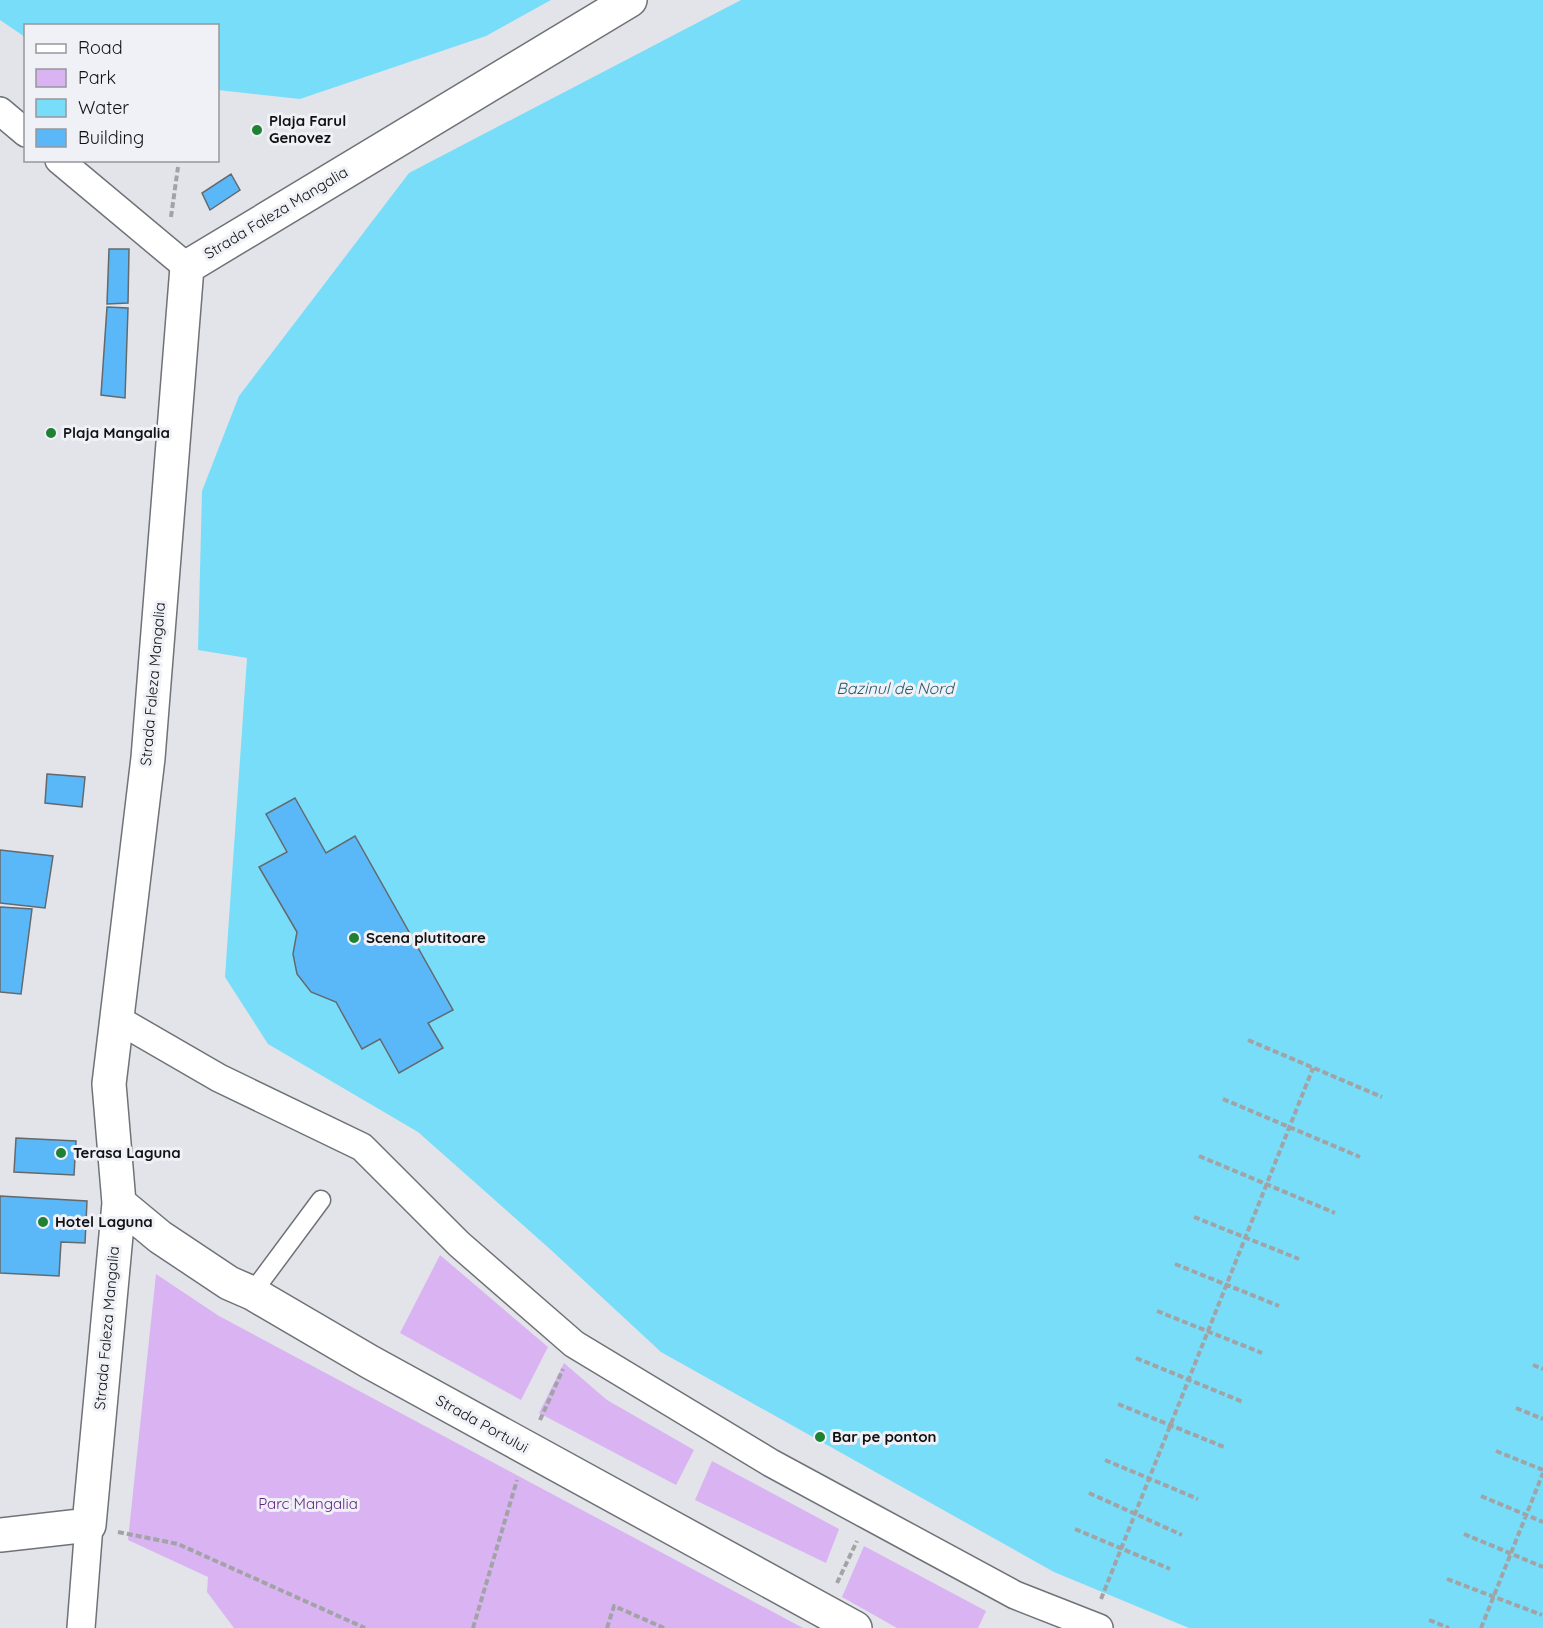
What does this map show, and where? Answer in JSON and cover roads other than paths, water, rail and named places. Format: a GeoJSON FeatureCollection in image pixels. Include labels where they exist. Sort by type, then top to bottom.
{"type":"FeatureCollection","features":[{"type":"Feature","properties":{"kind":"street","name":"Strada Faleza Mangalia"},"geometry":{"type":"LineString","coordinates":[[89,1525],[118,1203],[109,1084],[148,758],[187,267],[630,0]]}},
{"type":"Feature","properties":{"kind":"street"},"geometry":{"type":"LineString","coordinates":[[0,111],[24,131]]}},
{"type":"Feature","properties":{"kind":"street"},"geometry":{"type":"LineString","coordinates":[[61,162],[187,267]]}},
{"type":"Feature","properties":{"kind":"street"},"geometry":{"type":"LineString","coordinates":[[117,1019],[219,1078],[362,1147],[459,1244],[574,1344],[771,1463],[1015,1595],[1095,1626]]}},
{"type":"Feature","properties":{"kind":"street","name":"Strada Portului"},"geometry":{"type":"LineString","coordinates":[[118,1203],[170,1244],[229,1283],[252,1293],[310,1329],[855,1628]]}},
{"type":"Feature","properties":{"kind":"street"},"geometry":{"type":"LineString","coordinates":[[0,1534],[89,1525],[81,1628]]}},
{"type":"Feature","properties":{"kind":"lane"},"geometry":{"type":"LineString","coordinates":[[252,1293],[321,1200]]}},
{"type":"Feature","properties":{"kind":"water"},"geometry":{"type":"Polygon","coordinates":[[[0,0],[551,0],[486,36],[300,99],[219,90],[219,24],[24,24],[24,36],[0,20],[0,0]]]}},
{"type":"Feature","properties":{"kind":"water","name":"Bazinul de Nord"},"geometry":{"type":"Polygon","coordinates":[[[741,0],[1543,0],[1543,1628],[1189,1628],[1054,1572],[661,1352],[418,1132],[268,1044],[225,977],[247,658],[198,650],[202,491],[239,396],[409,173],[741,0]]]}},
{"type":"Feature","properties":{"kind":"place","name":"Plaja Farul Genovez"},"geometry":{"type":"Point","coordinates":[257,130]}},
{"type":"Feature","properties":{"kind":"place","name":"Plaja Mangalia"},"geometry":{"type":"Point","coordinates":[51,433]}},
{"type":"Feature","properties":{"kind":"place","name":"Scena plutitoare"},"geometry":{"type":"Point","coordinates":[354,938]}},
{"type":"Feature","properties":{"kind":"place","name":"Terasa Laguna"},"geometry":{"type":"Point","coordinates":[61,1153]}},
{"type":"Feature","properties":{"kind":"place","name":"Hotel Laguna"},"geometry":{"type":"Point","coordinates":[43,1222]}},
{"type":"Feature","properties":{"kind":"place","name":"Bar pe ponton"},"geometry":{"type":"Point","coordinates":[820,1437]}},
{"type":"Feature","properties":{"kind":"park label","name":"Parc Mangalia"},"geometry":{"type":"Point","coordinates":[308,1504]}}]}
